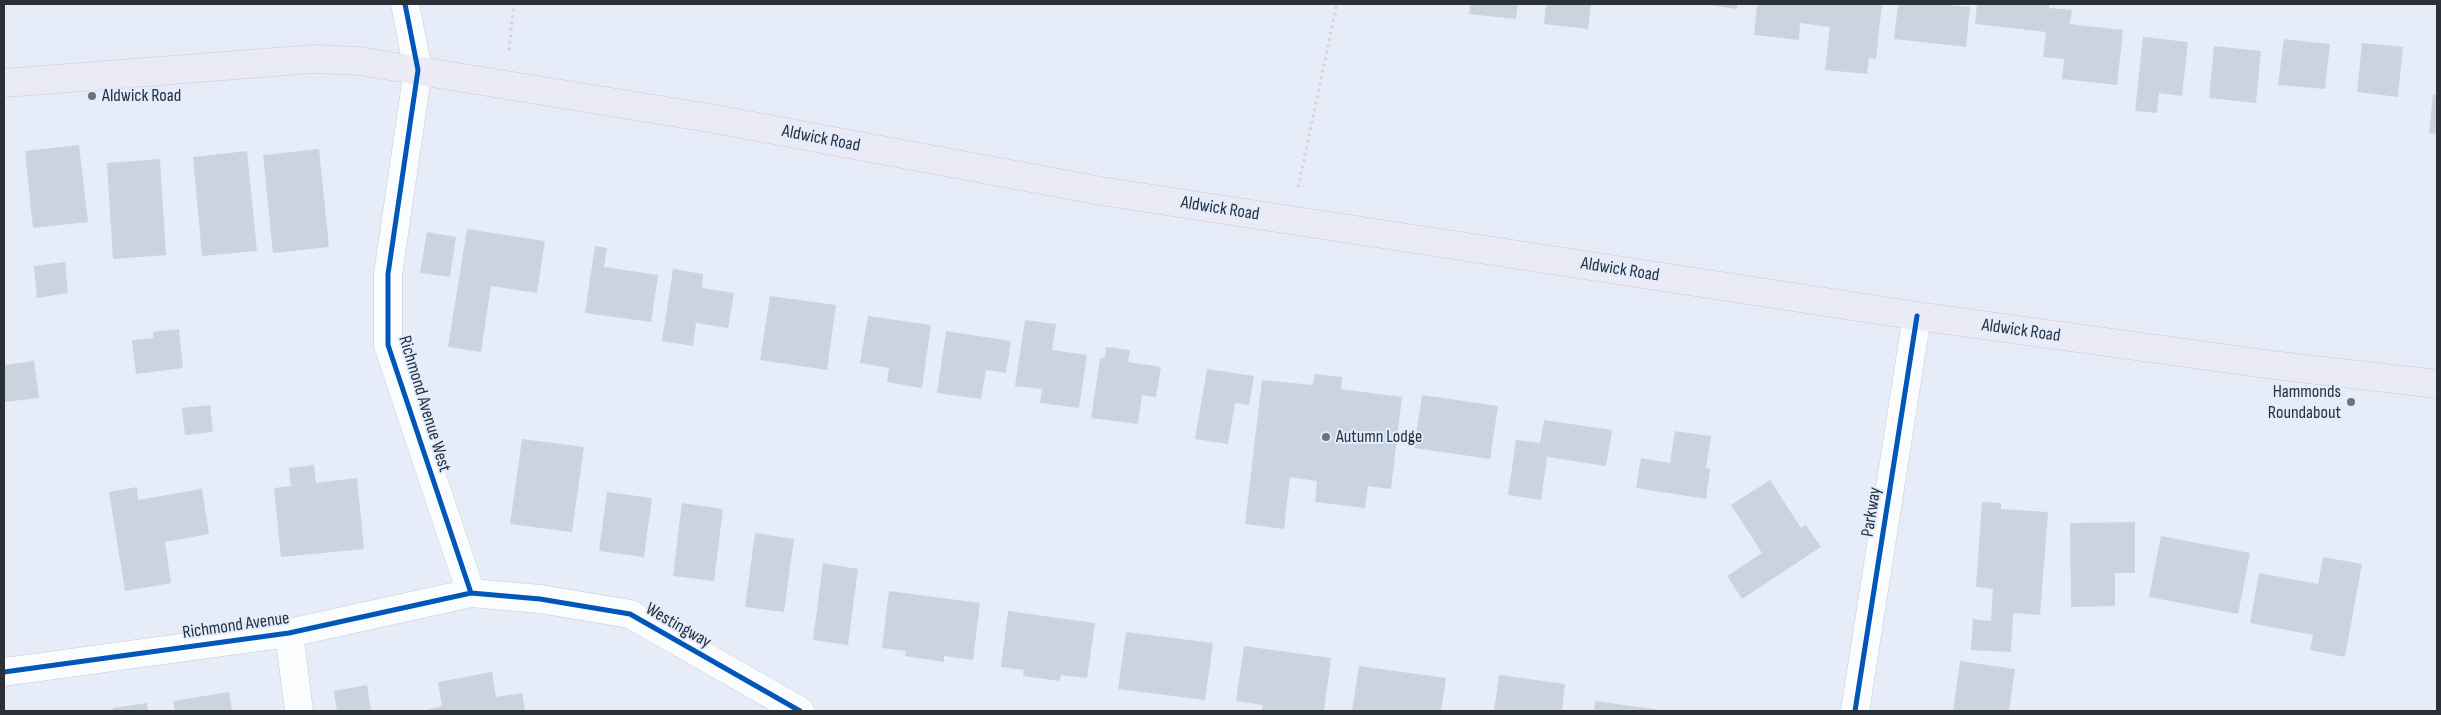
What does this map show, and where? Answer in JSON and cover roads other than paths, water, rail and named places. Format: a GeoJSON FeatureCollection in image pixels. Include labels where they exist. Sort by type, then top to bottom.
{"type":"FeatureCollection","features":[{"type":"Feature","properties":{"kind":"main road","name":"Aldwick Road"},"geometry":{"type":"LineString","coordinates":[[4,83],[314,59],[358,62],[418,70],[505,86],[715,119],[1101,191],[1917,316],[2273,365],[2437,384]]}},
{"type":"Feature","properties":{"kind":"street","name":"Richmond Avenue West"},"geometry":{"type":"LineString","coordinates":[[405,4],[418,70],[388,274],[388,345],[471,593]]}},
{"type":"Feature","properties":{"kind":"street","name":"Parkway"},"geometry":{"type":"LineString","coordinates":[[1855,711],[1917,316]]}},
{"type":"Feature","properties":{"kind":"street","name":"Richmond Avenue"},"geometry":{"type":"LineString","coordinates":[[4,672],[289,633],[471,593]]}},
{"type":"Feature","properties":{"kind":"street","name":"Westingway"},"geometry":{"type":"LineString","coordinates":[[471,593],[540,599],[630,614],[800,711]]}},
{"type":"Feature","properties":{"kind":"street"},"geometry":{"type":"LineString","coordinates":[[289,633],[299,711]]}},
{"type":"Feature","properties":{"kind":"place","name":"Aldwick Road"},"geometry":{"type":"Point","coordinates":[92,96]}},
{"type":"Feature","properties":{"kind":"place","name":"Hammonds Roundabout"},"geometry":{"type":"Point","coordinates":[2351,402]}},
{"type":"Feature","properties":{"kind":"place","name":"Autumn Lodge"},"geometry":{"type":"Point","coordinates":[1326,437]}}]}
